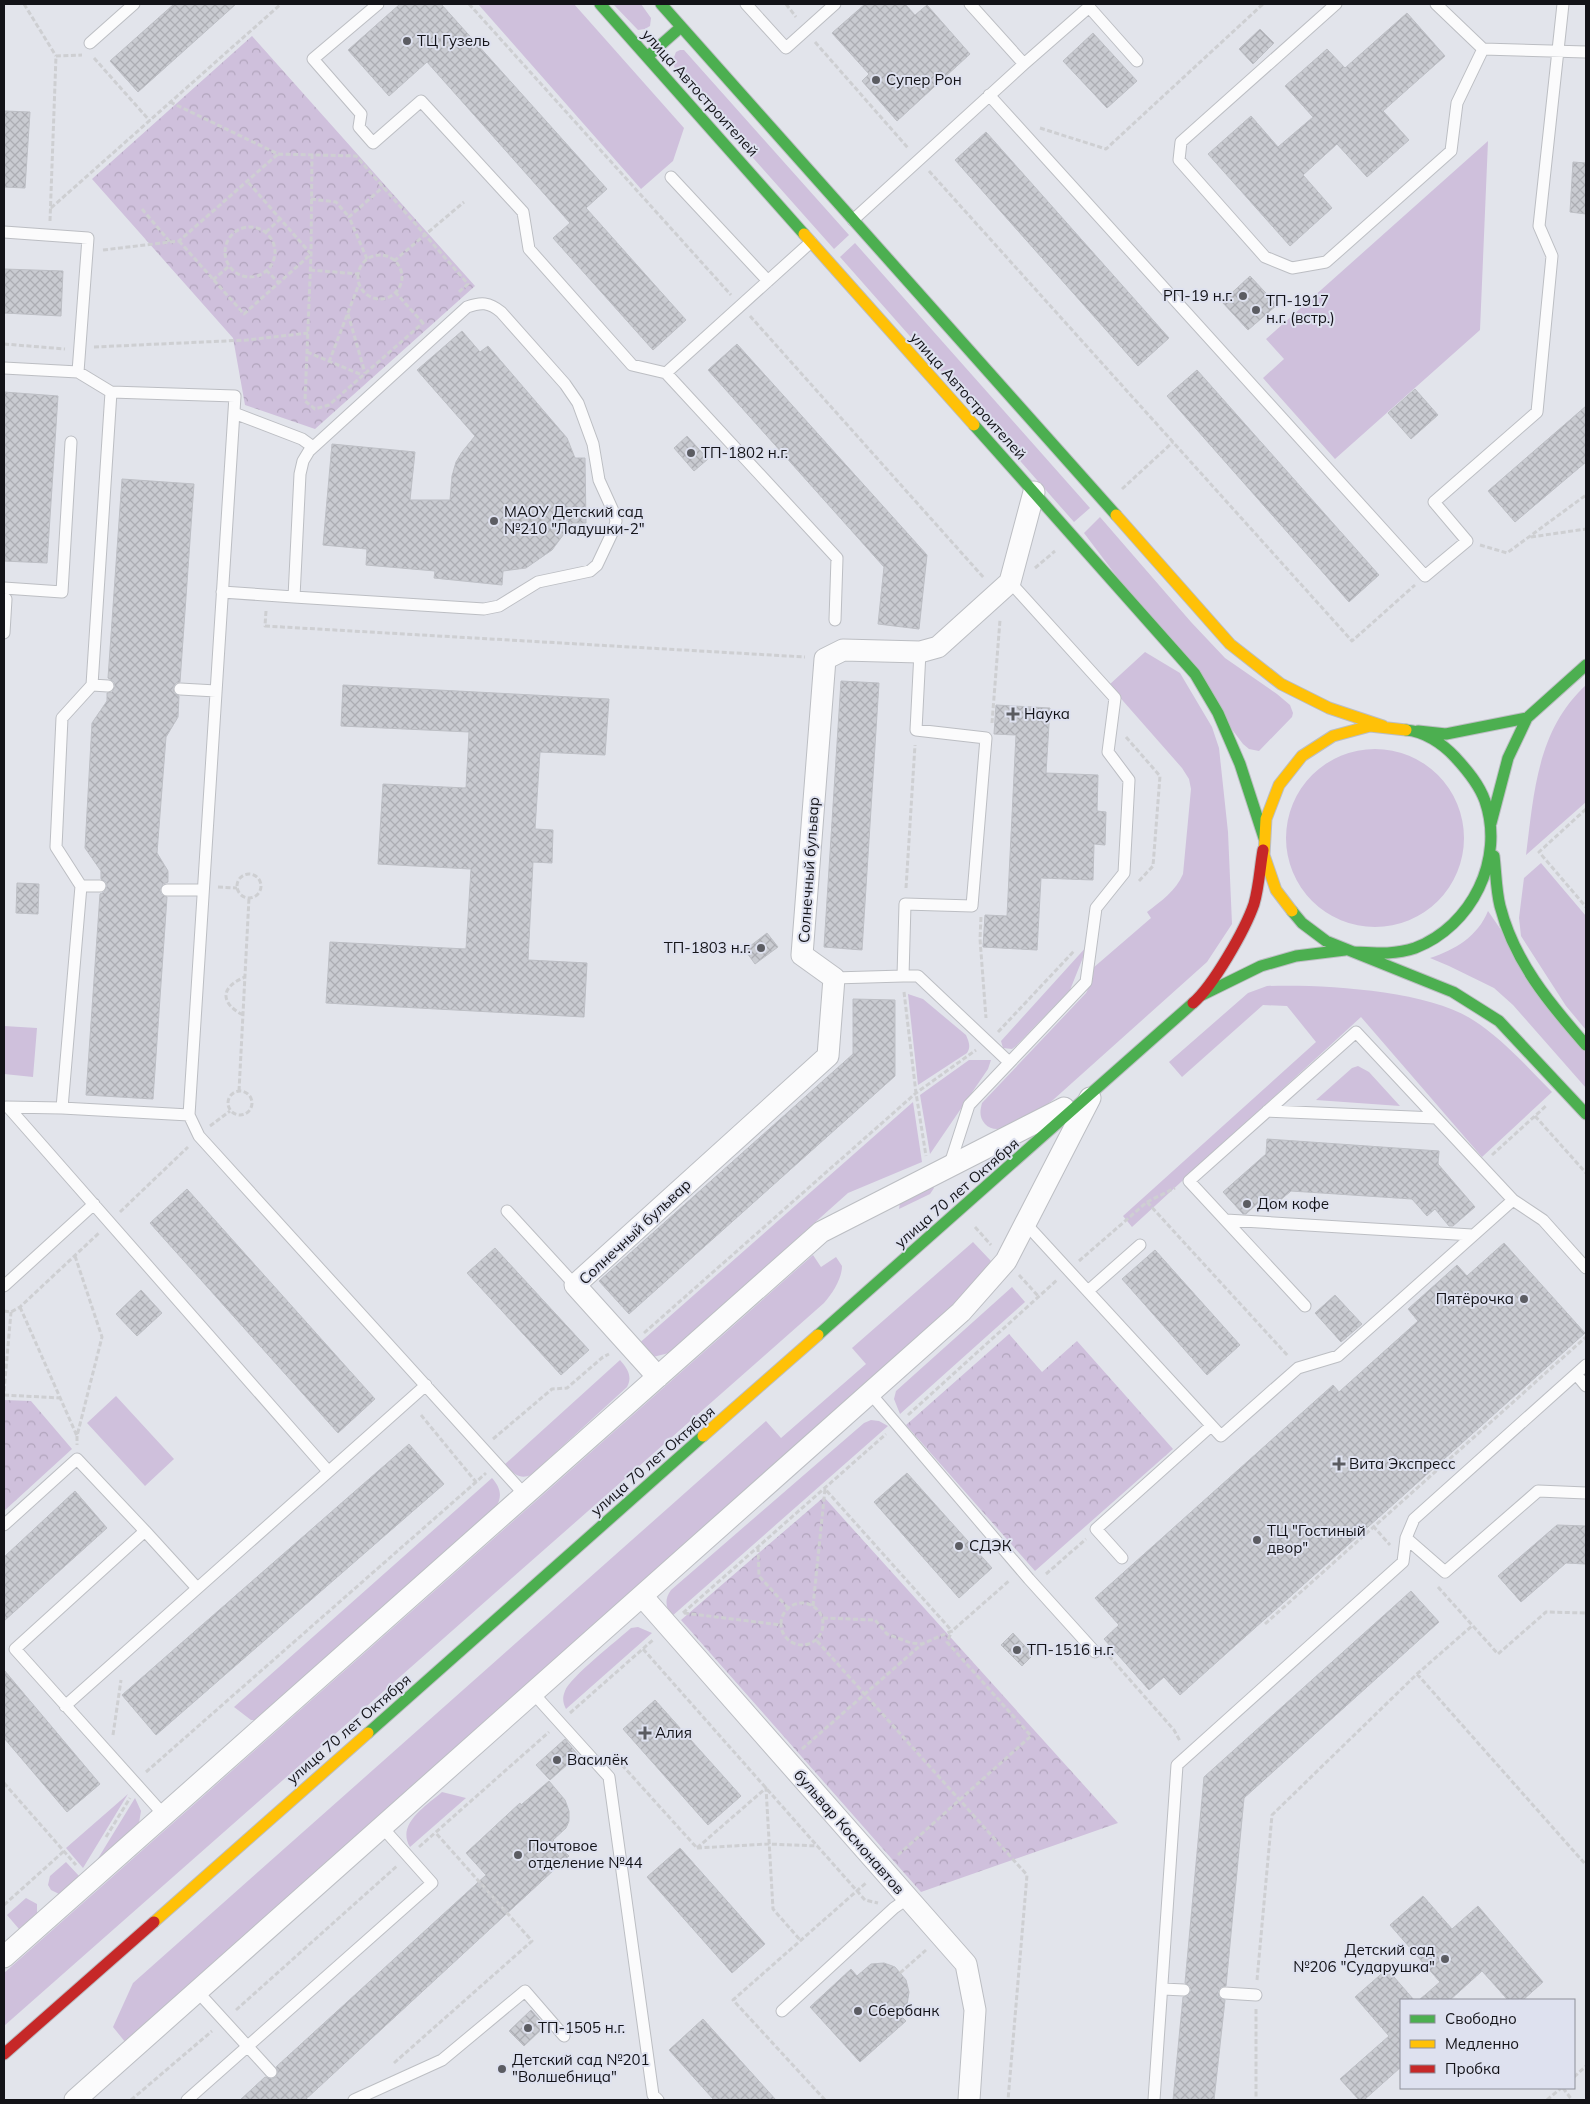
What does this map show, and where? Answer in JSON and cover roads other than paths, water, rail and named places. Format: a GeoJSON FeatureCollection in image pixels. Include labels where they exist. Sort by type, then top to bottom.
{"type":"FeatureCollection","features":[{"type":"Feature","properties":{"kind":"main road","name":"улица Автостроителей"},"geometry":{"type":"LineString","coordinates":[[600,4],[1195,674],[1218,713],[1236,756],[1264,838]]}},
{"type":"Feature","properties":{"kind":"main road","name":"улица Автостроителей"},"geometry":{"type":"LineString","coordinates":[[661,4],[1230,644],[1281,684],[1329,708],[1383,726]]}},
{"type":"Feature","properties":{"kind":"main road"},"geometry":{"type":"LineString","coordinates":[[647,57],[681,26]]}},
{"type":"Feature","properties":{"kind":"main road"},"geometry":{"type":"LineString","coordinates":[[1490,825],[1508,758],[1527,718],[1586,665]]}},
{"type":"Feature","properties":{"kind":"main road"},"geometry":{"type":"LineString","coordinates":[[1527,718],[1446,734],[1383,726],[1347,730],[1314,745],[1288,770],[1270,802],[1264,850],[1270,877],[1288,911],[1318,937],[1453,992],[1499,1020],[1586,1114]]}},
{"type":"Feature","properties":{"kind":"main road"},"geometry":{"type":"LineString","coordinates":[[1412,731],[1438,743],[1460,761],[1478,784],[1488,811],[1500,905],[1517,954],[1536,987],[1586,1045]]}},
{"type":"Feature","properties":{"kind":"main road"},"geometry":{"type":"LineString","coordinates":[[1202,995],[1261,966],[1296,956],[1350,951],[1388,954],[1421,946],[1450,928],[1472,904],[1487,873],[1492,840]]}},
{"type":"Feature","properties":{"kind":"main road","name":"улица 70 лет Октября"},"geometry":{"type":"LineString","coordinates":[[4,2054],[960,1211],[1202,995],[1237,938],[1254,904],[1264,850]]}},
{"type":"Feature","properties":{"kind":"street"},"geometry":{"type":"LineString","coordinates":[[920,652],[938,647],[1004,588],[1034,492]]}},
{"type":"Feature","properties":{"kind":"street","name":"Солнечный бульвар"},"geometry":{"type":"LineString","coordinates":[[658,1377],[575,1285],[828,1056],[834,978],[802,955],[825,659],[843,650],[920,652]]}},
{"type":"Feature","properties":{"kind":"street"},"geometry":{"type":"LineString","coordinates":[[4,1957],[821,1232],[1093,1093]]}},
{"type":"Feature","properties":{"kind":"street"},"geometry":{"type":"LineString","coordinates":[[75,2100],[961,1312],[1006,1261],[1093,1093]]}},
{"type":"Feature","properties":{"kind":"street","name":"бульвар Космонавтов"},"geometry":{"type":"LineString","coordinates":[[642,1596],[882,1869],[901,1903],[966,1964],[975,2010],[969,2100]]}},
{"type":"Feature","properties":{"kind":"lane"},"geometry":{"type":"LineString","coordinates":[[90,43],[134,4]]}},
{"type":"Feature","properties":{"kind":"lane"},"geometry":{"type":"LineString","coordinates":[[378,4],[313,59],[361,114],[359,127],[373,143],[421,100],[523,212],[529,249],[632,365],[666,373],[837,558],[835,620]]}},
{"type":"Feature","properties":{"kind":"lane"},"geometry":{"type":"LineString","coordinates":[[746,4],[786,48],[835,4]]}},
{"type":"Feature","properties":{"kind":"lane"},"geometry":{"type":"LineString","coordinates":[[970,4],[1024,64]]}},
{"type":"Feature","properties":{"kind":"lane"},"geometry":{"type":"LineString","coordinates":[[1336,4],[1181,142],[1179,160],[1265,257],[1292,268],[1326,262],[1451,151],[1457,103],[1483,49]]}},
{"type":"Feature","properties":{"kind":"lane"},"geometry":{"type":"LineString","coordinates":[[1436,4],[1483,49],[1586,52]]}},
{"type":"Feature","properties":{"kind":"lane"},"geometry":{"type":"LineString","coordinates":[[989,95],[1425,576],[1467,541],[1434,502],[1537,412],[1552,256],[1539,226],[1563,4]]}},
{"type":"Feature","properties":{"kind":"lane"},"geometry":{"type":"LineString","coordinates":[[852,220],[1089,7],[1137,60]]}},
{"type":"Feature","properties":{"kind":"lane"},"geometry":{"type":"LineString","coordinates":[[672,177],[768,281]]}},
{"type":"Feature","properties":{"kind":"lane"},"geometry":{"type":"LineString","coordinates":[[4,232],[88,238],[78,372]]}},
{"type":"Feature","properties":{"kind":"lane"},"geometry":{"type":"LineString","coordinates":[[666,373],[812,242]]}},
{"type":"Feature","properties":{"kind":"lane"},"geometry":{"type":"LineString","coordinates":[[222,592],[484,609],[499,606],[538,582],[590,570],[596,565],[616,521],[599,480],[593,444],[578,403],[565,384],[501,312],[492,305],[485,303],[467,308],[313,447],[303,461],[300,474],[294,596]]}},
{"type":"Feature","properties":{"kind":"lane"},"geometry":{"type":"LineString","coordinates":[[4,368],[78,372],[111,392],[235,396],[189,1115],[199,1136],[525,1495]]}},
{"type":"Feature","properties":{"kind":"lane"},"geometry":{"type":"LineString","coordinates":[[62,1108],[80,886],[56,847],[62,718],[92,686],[111,392]]}},
{"type":"Feature","properties":{"kind":"lane"},"geometry":{"type":"LineString","coordinates":[[234,413],[302,439],[313,447]]}},
{"type":"Feature","properties":{"kind":"lane"},"geometry":{"type":"LineString","coordinates":[[4,633],[5,593],[62,592],[71,442]]}},
{"type":"Feature","properties":{"kind":"lane"},"geometry":{"type":"LineString","coordinates":[[939,1173],[970,1105],[1086,982],[1096,908],[1124,873],[1129,780],[1108,752],[1115,698],[1004,588]]}},
{"type":"Feature","properties":{"kind":"lane"},"geometry":{"type":"LineString","coordinates":[[903,976],[905,904],[972,906],[986,738],[916,730],[920,652]]}},
{"type":"Feature","properties":{"kind":"lane"},"geometry":{"type":"LineString","coordinates":[[92,686],[108,686]]}},
{"type":"Feature","properties":{"kind":"lane"},"geometry":{"type":"LineString","coordinates":[[180,689],[216,691]]}},
{"type":"Feature","properties":{"kind":"lane"},"geometry":{"type":"LineString","coordinates":[[80,886],[100,886]]}},
{"type":"Feature","properties":{"kind":"lane"},"geometry":{"type":"LineString","coordinates":[[167,890],[203,890]]}},
{"type":"Feature","properties":{"kind":"lane"},"geometry":{"type":"LineString","coordinates":[[834,978],[918,976],[1009,1062]]}},
{"type":"Feature","properties":{"kind":"lane"},"geometry":{"type":"LineString","coordinates":[[1305,1306],[1189,1181],[1356,1032],[1513,1200],[1543,1220],[1586,1268]]}},
{"type":"Feature","properties":{"kind":"lane"},"geometry":{"type":"LineString","coordinates":[[6,1108],[62,1108],[189,1115]]}},
{"type":"Feature","properties":{"kind":"lane"},"geometry":{"type":"LineString","coordinates":[[6,1108],[94,1204],[328,1471]]}},
{"type":"Feature","properties":{"kind":"lane"},"geometry":{"type":"LineString","coordinates":[[1267,1111],[1436,1118]]}},
{"type":"Feature","properties":{"kind":"lane"},"geometry":{"type":"LineString","coordinates":[[1026,1224],[1221,1436],[1298,1368],[1338,1356],[1513,1200]]}},
{"type":"Feature","properties":{"kind":"lane"},"geometry":{"type":"LineString","coordinates":[[4,1286],[94,1204]]}},
{"type":"Feature","properties":{"kind":"lane"},"geometry":{"type":"LineString","coordinates":[[507,1212],[575,1285]]}},
{"type":"Feature","properties":{"kind":"lane"},"geometry":{"type":"LineString","coordinates":[[1226,1220],[1472,1235]]}},
{"type":"Feature","properties":{"kind":"lane"},"geometry":{"type":"LineString","coordinates":[[1088,1291],[1140,1245]]}},
{"type":"Feature","properties":{"kind":"lane"},"geometry":{"type":"LineString","coordinates":[[1154,2100],[1177,1765],[1403,1562],[1406,1538],[1414,1519],[1586,1366]]}},
{"type":"Feature","properties":{"kind":"lane"},"geometry":{"type":"LineString","coordinates":[[1576,1374],[1586,1386]]}},
{"type":"Feature","properties":{"kind":"lane"},"geometry":{"type":"LineString","coordinates":[[65,1706],[426,1385]]}},
{"type":"Feature","properties":{"kind":"lane"},"geometry":{"type":"LineString","coordinates":[[870,1393],[1029,1579],[1100,1652]]}},
{"type":"Feature","properties":{"kind":"lane"},"geometry":{"type":"LineString","coordinates":[[1122,1558],[1096,1529],[1211,1426]]}},
{"type":"Feature","properties":{"kind":"lane"},"geometry":{"type":"LineString","coordinates":[[4,1525],[77,1459],[197,1588]]}},
{"type":"Feature","properties":{"kind":"lane"},"geometry":{"type":"LineString","coordinates":[[1406,1538],[1445,1572],[1538,1491],[1586,1493]]}},
{"type":"Feature","properties":{"kind":"lane"},"geometry":{"type":"LineString","coordinates":[[145,1531],[15,1649],[164,1815]]}},
{"type":"Feature","properties":{"kind":"lane"},"geometry":{"type":"LineString","coordinates":[[533,1693],[609,1777],[653,2095],[658,2100]]}},
{"type":"Feature","properties":{"kind":"lane"},"geometry":{"type":"LineString","coordinates":[[187,2100],[432,1883],[382,1827]]}},
{"type":"Feature","properties":{"kind":"lane"},"geometry":{"type":"LineString","coordinates":[[782,2011],[901,1903]]}},
{"type":"Feature","properties":{"kind":"lane"},"geometry":{"type":"LineString","coordinates":[[1163,1989],[1184,1990]]}},
{"type":"Feature","properties":{"kind":"lane"},"geometry":{"type":"LineString","coordinates":[[198,1991],[270,2072]]}},
{"type":"Feature","properties":{"kind":"lane"},"geometry":{"type":"LineString","coordinates":[[354,2100],[442,2060],[525,1991],[564,2036]]}},
{"type":"Feature","properties":{"kind":"lane"},"geometry":{"type":"LineString","coordinates":[[1225,1993],[1256,1995]]}},
{"type":"Feature","properties":{"kind":"place","name":"ТЦ Гузель"},"geometry":{"type":"Point","coordinates":[407,41]}},
{"type":"Feature","properties":{"kind":"place","name":"Супер Рон"},"geometry":{"type":"Point","coordinates":[876,80]}},
{"type":"Feature","properties":{"kind":"place","name":"РП-19 н.г."},"geometry":{"type":"Point","coordinates":[1243,296]}},
{"type":"Feature","properties":{"kind":"place","name":"ТП-1917 н.г. (встр.)"},"geometry":{"type":"Point","coordinates":[1256,310]}},
{"type":"Feature","properties":{"kind":"place","name":"ТП-1802 н.г."},"geometry":{"type":"Point","coordinates":[691,453]}},
{"type":"Feature","properties":{"kind":"place","name":"МАОУ Детский сад №210 \"Ладушки-2\""},"geometry":{"type":"Point","coordinates":[494,521]}},
{"type":"Feature","properties":{"kind":"place","name":"Наука"},"geometry":{"type":"Point","coordinates":[1013,714]}},
{"type":"Feature","properties":{"kind":"place","name":"ТП-1803 н.г."},"geometry":{"type":"Point","coordinates":[761,948]}},
{"type":"Feature","properties":{"kind":"place","name":"Дом кофе"},"geometry":{"type":"Point","coordinates":[1247,1204]}},
{"type":"Feature","properties":{"kind":"place","name":"Пятёрочка"},"geometry":{"type":"Point","coordinates":[1524,1299]}},
{"type":"Feature","properties":{"kind":"place","name":"Вита Экспресс"},"geometry":{"type":"Point","coordinates":[1339,1464]}},
{"type":"Feature","properties":{"kind":"place","name":"ТЦ \"Гостиный двор\""},"geometry":{"type":"Point","coordinates":[1257,1540]}},
{"type":"Feature","properties":{"kind":"place","name":"СДЭК"},"geometry":{"type":"Point","coordinates":[959,1546]}},
{"type":"Feature","properties":{"kind":"place","name":"ТП-1516 н.г."},"geometry":{"type":"Point","coordinates":[1017,1650]}},
{"type":"Feature","properties":{"kind":"place","name":"Алия"},"geometry":{"type":"Point","coordinates":[645,1733]}},
{"type":"Feature","properties":{"kind":"place","name":"Василёк"},"geometry":{"type":"Point","coordinates":[557,1760]}},
{"type":"Feature","properties":{"kind":"place","name":"Почтовое отделение №44"},"geometry":{"type":"Point","coordinates":[518,1855]}},
{"type":"Feature","properties":{"kind":"place","name":"Детский сад №206 \"Сударушка\""},"geometry":{"type":"Point","coordinates":[1445,1959]}},
{"type":"Feature","properties":{"kind":"place","name":"Сбербанк"},"geometry":{"type":"Point","coordinates":[858,2011]}},
{"type":"Feature","properties":{"kind":"place","name":"ТП-1505 н.г."},"geometry":{"type":"Point","coordinates":[528,2028]}},
{"type":"Feature","properties":{"kind":"place","name":"Детский сад №201 \"Волшебница\""},"geometry":{"type":"Point","coordinates":[502,2069]}}]}
